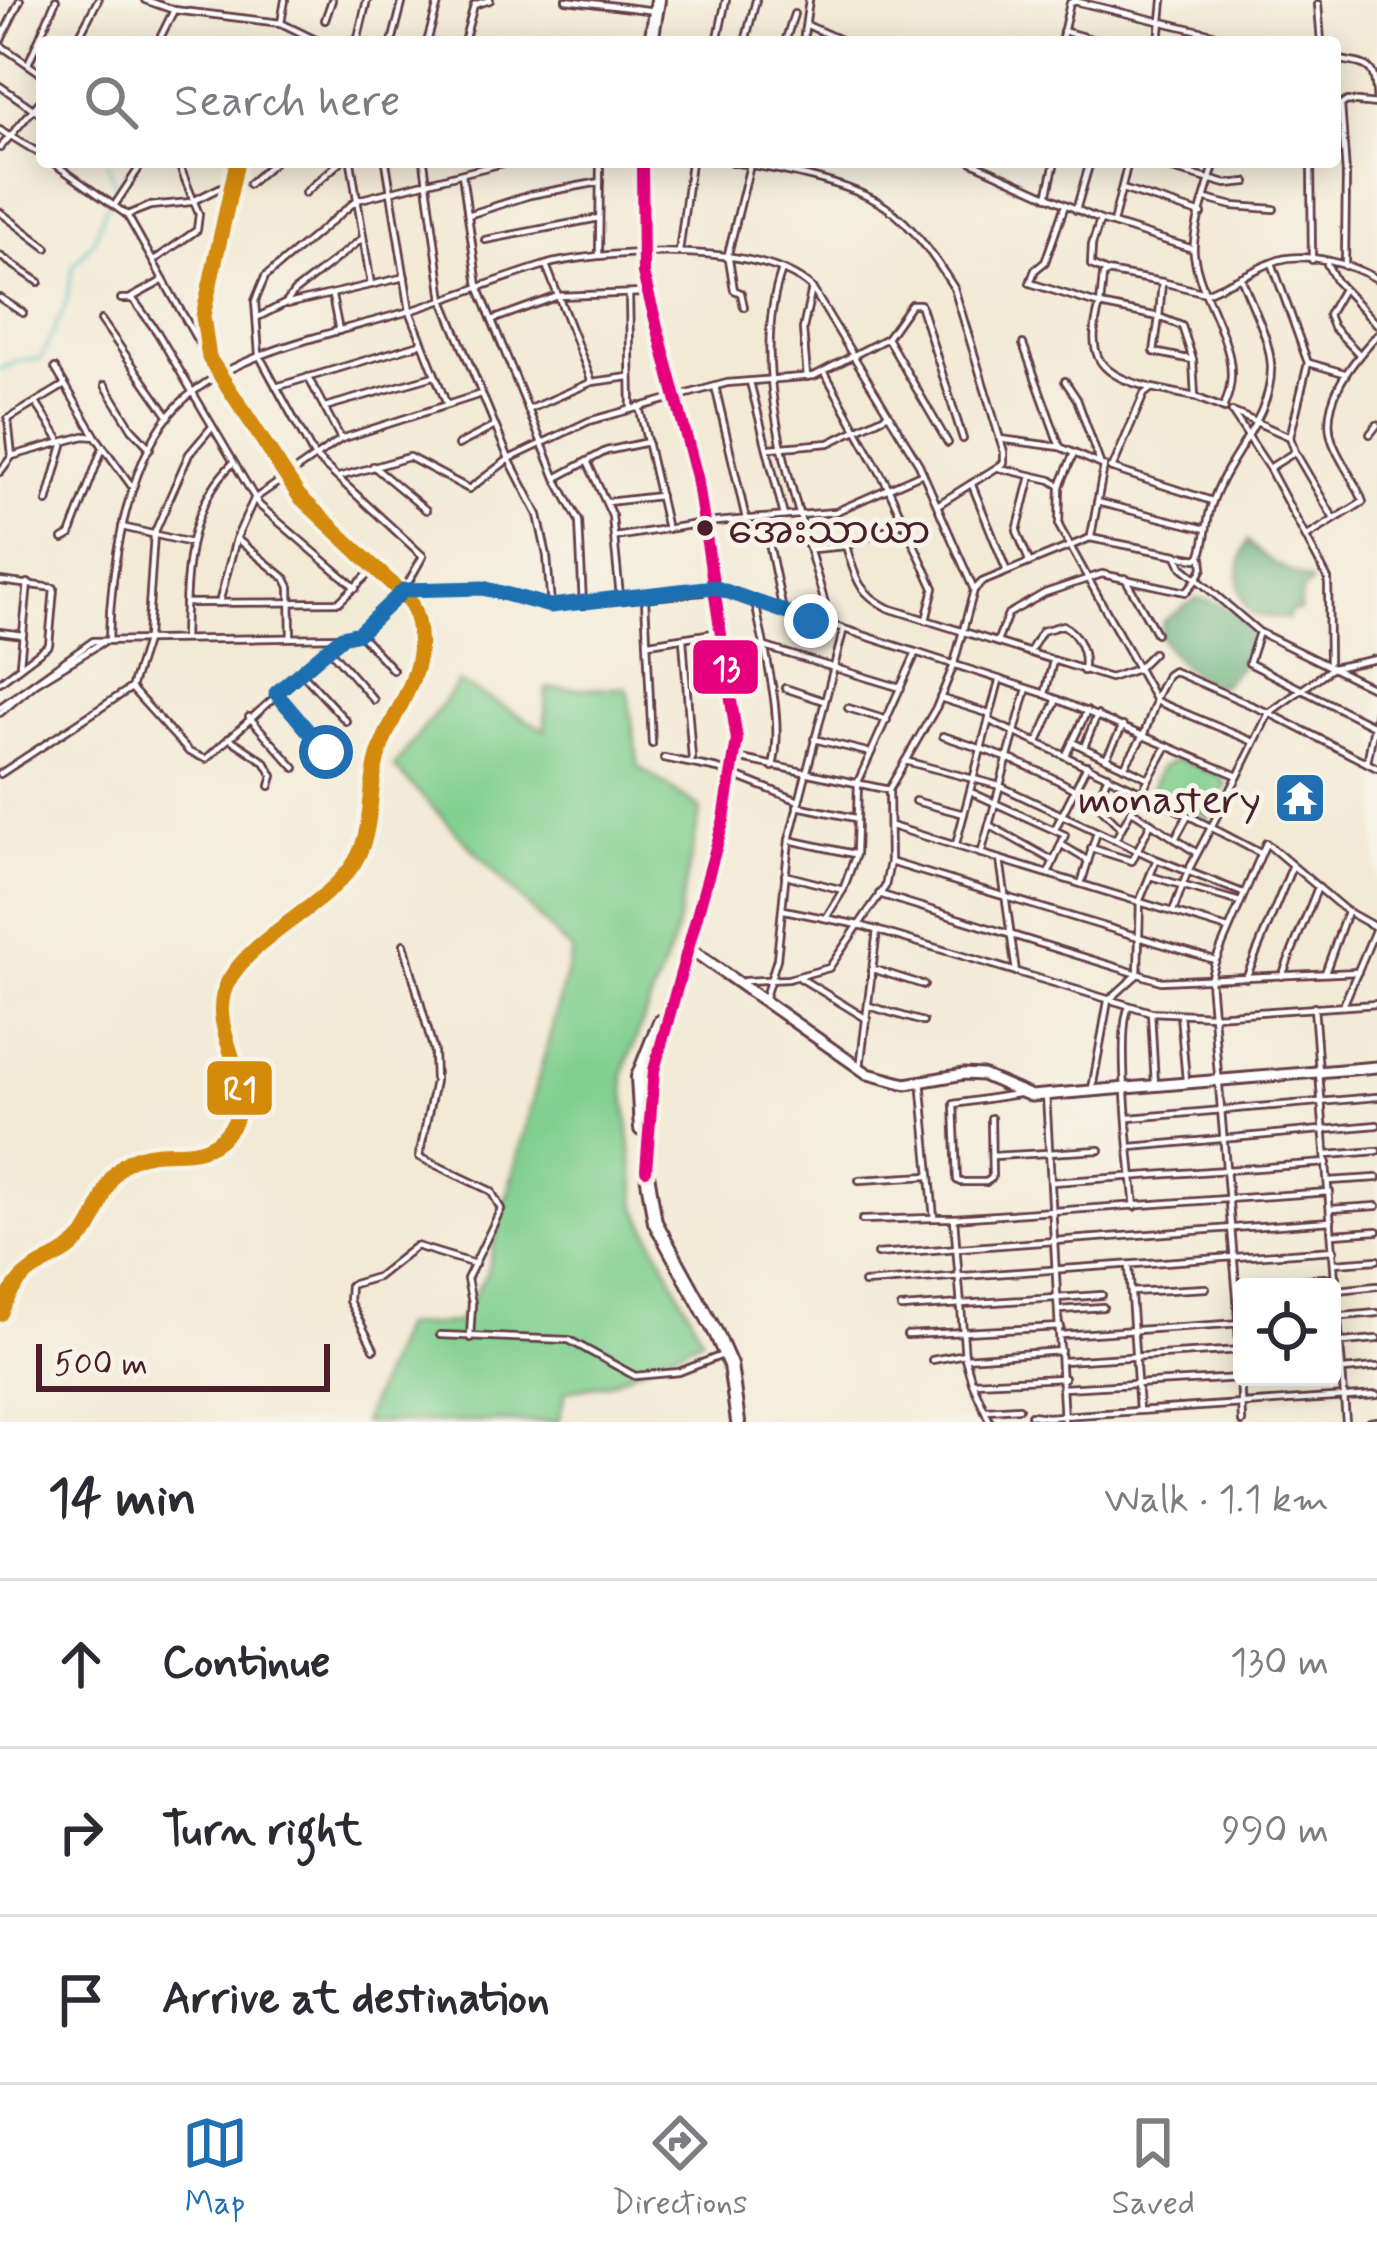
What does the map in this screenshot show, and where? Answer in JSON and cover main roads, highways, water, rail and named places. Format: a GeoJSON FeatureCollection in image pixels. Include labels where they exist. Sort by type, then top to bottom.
{"type":"FeatureCollection","features":[{"type":"Feature","properties":{"kind":"highway"},"geometry":{"type":"LineString","coordinates":[[653,36],[658,4]]}},
{"type":"Feature","properties":{"kind":"highway"},"geometry":{"type":"LineString","coordinates":[[642,168],[641,253],[647,293],[704,523],[737,758],[690,949],[638,1077],[637,1099],[655,1222],[725,1354],[738,1422]]}},
{"type":"Feature","properties":{"kind":"main road"},"geometry":{"type":"LineString","coordinates":[[690,949],[884,1081],[907,1084],[982,1075],[1024,1093],[1046,1094],[1377,1067]]}},
{"type":"Feature","properties":{"kind":"waterway"},"geometry":{"type":"LineString","coordinates":[[0,369],[41,359],[66,304],[73,266],[94,240],[118,190],[109,168]]}},
{"type":"Feature","properties":{"kind":"place","name":"အေးသာယာ"},"geometry":{"type":"Point","coordinates":[705,528]}},
{"type":"Feature","properties":{"kind":"place","name":"monastery"},"geometry":{"type":"Point","coordinates":[1300,798]}}]}
